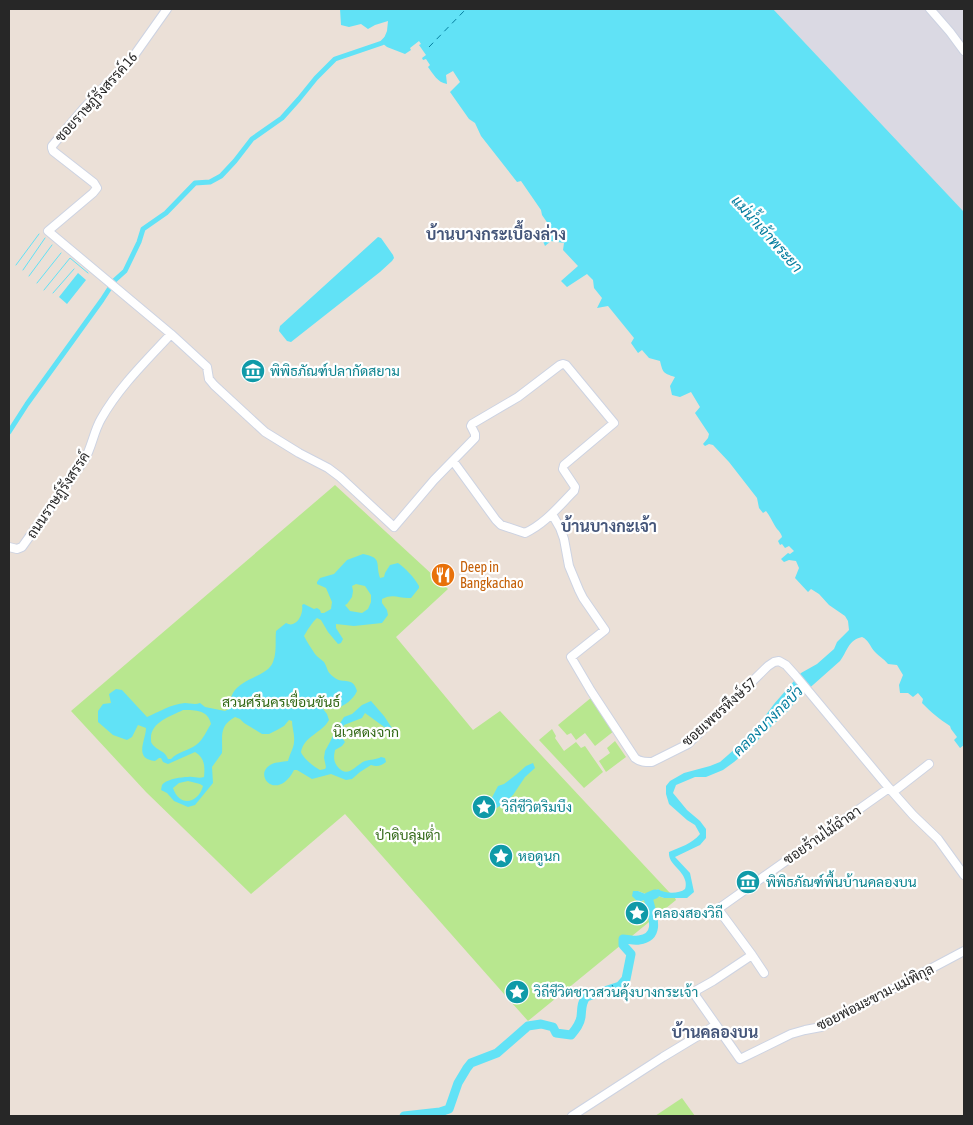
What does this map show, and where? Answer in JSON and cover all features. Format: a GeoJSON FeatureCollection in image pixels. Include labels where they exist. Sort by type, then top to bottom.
{"type":"FeatureCollection","features":[{"type":"Feature","properties":{"kind":"street","name":"ซอยราษฎ์รังสรรค์ 16"},"geometry":{"type":"LineString","coordinates":[[167,9],[133,57],[84,108],[52,148],[53,151],[94,183],[97,188],[48,231],[171,334],[207,367],[209,379],[214,385],[265,432],[328,468],[394,527],[434,480],[453,461]]}},
{"type":"Feature","properties":{"kind":"street"},"geometry":{"type":"LineString","coordinates":[[930,9],[964,51]]}},
{"type":"Feature","properties":{"kind":"street","name":"ถนนราษฎ์รังสรรค์"},"geometry":{"type":"LineString","coordinates":[[9,547],[17,549],[22,547],[85,459],[98,423],[117,394],[171,334]]}},
{"type":"Feature","properties":{"kind":"street"},"geometry":{"type":"LineString","coordinates":[[563,364],[566,365],[614,423],[564,464],[562,469],[574,487],[574,491],[552,514],[525,533],[501,525],[453,461],[475,438],[472,424],[518,397],[563,364]]}},
{"type":"Feature","properties":{"kind":"street","name":"ซอยเพชรหึงษ์ 57"},"geometry":{"type":"LineString","coordinates":[[552,514],[564,539],[569,566],[579,590],[605,630],[571,657],[635,758],[645,762],[652,762],[688,744],[762,672],[779,660],[795,675],[913,815],[938,840],[964,875]]}},
{"type":"Feature","properties":{"kind":"street"},"geometry":{"type":"LineString","coordinates":[[891,790],[930,764]]}},
{"type":"Feature","properties":{"kind":"street","name":"ซอยร้านไม้ฉำฉา"},"geometry":{"type":"LineString","coordinates":[[752,955],[718,909],[891,790]]}},
{"type":"Feature","properties":{"kind":"street","name":"ซอยพ่อมะขาม-แม่พิกุล"},"geometry":{"type":"LineString","coordinates":[[716,1025],[740,1059],[791,1034],[821,1027],[964,951]]}},
{"type":"Feature","properties":{"kind":"street"},"geometry":{"type":"LineString","coordinates":[[572,1116],[716,1025],[695,995],[697,990],[752,955],[764,973]]}},
{"type":"Feature","properties":{"kind":"shaded area"},"geometry":{"type":"Polygon","coordinates":[[[773,9],[964,9],[964,212],[773,9]]]}},
{"type":"Feature","properties":{"kind":"green space","name":"สวนศรีนครเขื่อนขันธ์"},"geometry":{"type":"Polygon","coordinates":[[[335,485],[448,589],[396,637],[473,730],[500,711],[670,893],[663,893],[658,889],[648,895],[638,891],[633,896],[638,902],[658,896],[675,898],[676,900],[528,1021],[345,814],[251,894],[146,792],[71,711],[335,485]]]}},
{"type":"Feature","properties":{"kind":"green space"},"geometry":{"type":"Polygon","coordinates":[[[592,697],[614,731],[595,746],[585,733],[576,740],[571,733],[567,735],[558,725],[592,697]]]}},
{"type":"Feature","properties":{"kind":"green space"},"geometry":{"type":"Polygon","coordinates":[[[552,729],[556,736],[555,738],[564,751],[576,742],[581,748],[585,746],[603,772],[584,788],[539,740],[552,729]]]}},
{"type":"Feature","properties":{"kind":"green space"},"geometry":{"type":"Polygon","coordinates":[[[615,741],[626,757],[606,772],[599,761],[610,753],[607,748],[615,741]]]}},
{"type":"Feature","properties":{"kind":"green space"},"geometry":{"type":"Polygon","coordinates":[[[682,1098],[695,1116],[655,1116],[682,1098]]]}},
{"type":"Feature","properties":{"kind":"water","name":"แม่น้ำเจ้าพระยา"},"geometry":{"type":"Polygon","coordinates":[[[340,9],[773,9],[964,212],[964,745],[960,748],[954,740],[957,737],[950,726],[922,703],[923,699],[918,693],[913,697],[908,693],[900,693],[899,685],[903,675],[897,665],[888,664],[864,638],[857,639],[851,644],[840,661],[796,700],[790,709],[754,745],[734,762],[723,770],[706,777],[695,777],[676,785],[673,793],[706,829],[706,838],[700,845],[675,857],[690,873],[694,892],[687,898],[664,898],[658,896],[638,902],[632,896],[633,891],[648,895],[658,889],[672,893],[685,889],[686,882],[671,860],[669,852],[690,843],[700,834],[695,825],[669,804],[666,786],[670,781],[684,773],[720,762],[752,734],[774,704],[801,673],[817,664],[834,649],[837,642],[849,630],[848,621],[845,616],[829,605],[819,594],[811,589],[808,592],[795,578],[799,568],[796,561],[789,560],[784,562],[781,559],[794,551],[789,546],[785,548],[782,544],[780,545],[778,541],[782,537],[781,534],[766,511],[763,513],[759,508],[757,498],[729,462],[713,445],[705,446],[703,444],[709,434],[695,413],[700,407],[691,392],[680,397],[672,395],[670,386],[675,377],[664,372],[660,361],[649,358],[642,350],[638,353],[631,343],[634,338],[608,306],[597,308],[602,298],[594,288],[593,280],[587,274],[567,287],[561,281],[578,266],[563,250],[564,243],[551,241],[545,246],[542,239],[553,231],[521,181],[517,182],[481,136],[475,123],[469,119],[450,92],[460,82],[453,71],[446,75],[447,84],[441,82],[428,67],[430,65],[426,59],[423,60],[422,58],[426,55],[419,45],[421,44],[419,41],[405,54],[387,47],[382,43],[387,31],[388,21],[368,29],[361,24],[349,27],[341,25],[340,9]]]}},
{"type":"Feature","properties":{"kind":"water"},"geometry":{"type":"Polygon","coordinates":[[[378,237],[381,238],[393,255],[392,261],[291,342],[287,341],[279,331],[280,326],[378,237]]]}},
{"type":"Feature","properties":{"kind":"water"},"geometry":{"type":"Polygon","coordinates":[[[78,273],[86,280],[67,304],[59,297],[78,273]]]}},
{"type":"Feature","properties":{"kind":"water"},"geometry":{"type":"Polygon","coordinates":[[[363,554],[373,557],[377,562],[380,578],[384,577],[390,565],[398,563],[412,576],[419,588],[411,598],[393,596],[382,599],[388,615],[382,623],[354,626],[336,624],[336,628],[343,639],[341,643],[338,644],[321,620],[317,618],[312,624],[304,636],[315,654],[324,662],[332,676],[338,680],[353,683],[357,691],[348,702],[336,709],[324,705],[323,709],[329,720],[309,738],[301,752],[306,760],[315,767],[320,770],[325,769],[325,751],[344,717],[371,701],[398,737],[365,713],[362,718],[344,725],[340,735],[345,742],[335,750],[334,760],[337,766],[345,772],[365,761],[381,757],[385,758],[386,762],[377,766],[371,765],[352,779],[346,780],[331,774],[312,779],[294,770],[287,780],[274,785],[265,779],[264,774],[266,768],[272,764],[288,761],[294,742],[292,721],[289,720],[284,726],[269,734],[262,734],[235,717],[226,724],[222,733],[222,753],[212,767],[213,783],[195,805],[188,807],[174,801],[167,793],[161,790],[163,784],[175,779],[204,777],[204,763],[198,754],[195,752],[168,764],[163,762],[161,758],[155,761],[148,760],[142,753],[146,728],[138,725],[132,737],[127,740],[113,735],[98,722],[98,711],[103,704],[111,703],[109,694],[116,689],[122,690],[147,717],[185,703],[200,703],[205,707],[225,711],[229,709],[232,695],[237,688],[270,667],[275,654],[276,631],[286,623],[293,624],[298,620],[302,605],[304,604],[314,609],[317,608],[321,613],[331,609],[332,602],[326,588],[317,584],[317,582],[320,578],[334,574],[347,560],[363,554]],[[356,584],[352,586],[352,597],[345,605],[350,611],[362,613],[368,609],[371,595],[365,586],[356,584]],[[183,710],[168,717],[154,728],[151,738],[156,748],[165,754],[168,759],[199,743],[211,724],[204,713],[192,710],[183,710]],[[188,781],[179,783],[173,788],[176,794],[188,801],[197,797],[203,786],[188,781]]]}},
{"type":"Feature","properties":{"kind":"water"},"geometry":{"type":"Polygon","coordinates":[[[533,763],[535,768],[525,777],[513,795],[495,809],[485,812],[498,786],[504,784],[526,766],[533,763]]]}},
{"type":"Feature","properties":{"kind":"waterway"},"geometry":{"type":"LineString","coordinates":[[9,432],[115,280],[125,271],[143,229],[166,213],[195,183],[210,182],[221,176],[252,139],[282,118],[335,59],[382,43],[386,39]]}},
{"type":"Feature","properties":{"kind":"waterway"},"geometry":{"type":"LineString","coordinates":[[16,265],[39,234]]}},
{"type":"Feature","properties":{"kind":"waterway"},"geometry":{"type":"LineString","coordinates":[[23,270],[45,238]]}},
{"type":"Feature","properties":{"kind":"waterway"},"geometry":{"type":"LineString","coordinates":[[29,276],[52,245]]}},
{"type":"Feature","properties":{"kind":"waterway"},"geometry":{"type":"LineString","coordinates":[[37,283],[61,253]]}},
{"type":"Feature","properties":{"kind":"waterway"},"geometry":{"type":"LineString","coordinates":[[44,290],[70,258],[88,273]]}},
{"type":"Feature","properties":{"kind":"waterway"},"geometry":{"type":"LineString","coordinates":[[53,293],[74,269]]}},
{"type":"Feature","properties":{"kind":"waterway","name":"คลองบางกอบัว"},"geometry":{"type":"LineString","coordinates":[[404,1116],[440,1112],[449,1109],[458,1083],[471,1063],[497,1053],[528,1026],[541,1024],[553,1027],[556,1033],[571,1035],[580,1022],[584,999],[620,986],[626,979],[631,954],[623,945],[623,939],[639,940],[651,934],[654,923],[648,897],[655,894]]}},
{"type":"Feature","properties":{"kind":"ferry route"},"geometry":{"type":"LineString","coordinates":[[429,47],[466,9]]}},
{"type":"Feature","properties":{"kind":"ferry route"},"geometry":{"type":"LineString","coordinates":[[612,985],[615,990]]}},
{"type":"Feature","properties":{"kind":"place","name":"พิพิธภัณฑ์ปลากัดสยาม"},"geometry":{"type":"Point","coordinates":[253,371]}},
{"type":"Feature","properties":{"kind":"place","name":"Deep in Bangkachao"},"geometry":{"type":"Point","coordinates":[443,575]}},
{"type":"Feature","properties":{"kind":"place","name":"วิถีชีวิตริมบึง"},"geometry":{"type":"Point","coordinates":[484,807]}},
{"type":"Feature","properties":{"kind":"place","name":"หอดูนก"},"geometry":{"type":"Point","coordinates":[501,856]}},
{"type":"Feature","properties":{"kind":"place","name":"พิพิธภัณฑ์พื้นบ้านคลองบน"},"geometry":{"type":"Point","coordinates":[748,882]}},
{"type":"Feature","properties":{"kind":"place","name":"คลองสองวิถี"},"geometry":{"type":"Point","coordinates":[637,913]}},
{"type":"Feature","properties":{"kind":"place","name":"วิถีชีวิตชาวสวนคุ้งบางกระเจ้า"},"geometry":{"type":"Point","coordinates":[517,992]}},
{"type":"Feature","properties":{"kind":"district","name":"บ้านบางกระเบื้องล่าง"},"geometry":{"type":"Point","coordinates":[496,234]}},
{"type":"Feature","properties":{"kind":"district","name":"บ้านบางกะเจ้า"},"geometry":{"type":"Point","coordinates":[609,526]}},
{"type":"Feature","properties":{"kind":"district","name":"บ้านคลองบน"},"geometry":{"type":"Point","coordinates":[715,1032]}},
{"type":"Feature","properties":{"kind":"park label","name":"นิเวศดงจาก"},"geometry":{"type":"Point","coordinates":[366,732]}},
{"type":"Feature","properties":{"kind":"park label","name":"ป่าดิบลุ่มต่ำ"},"geometry":{"type":"Point","coordinates":[408,835]}}]}
